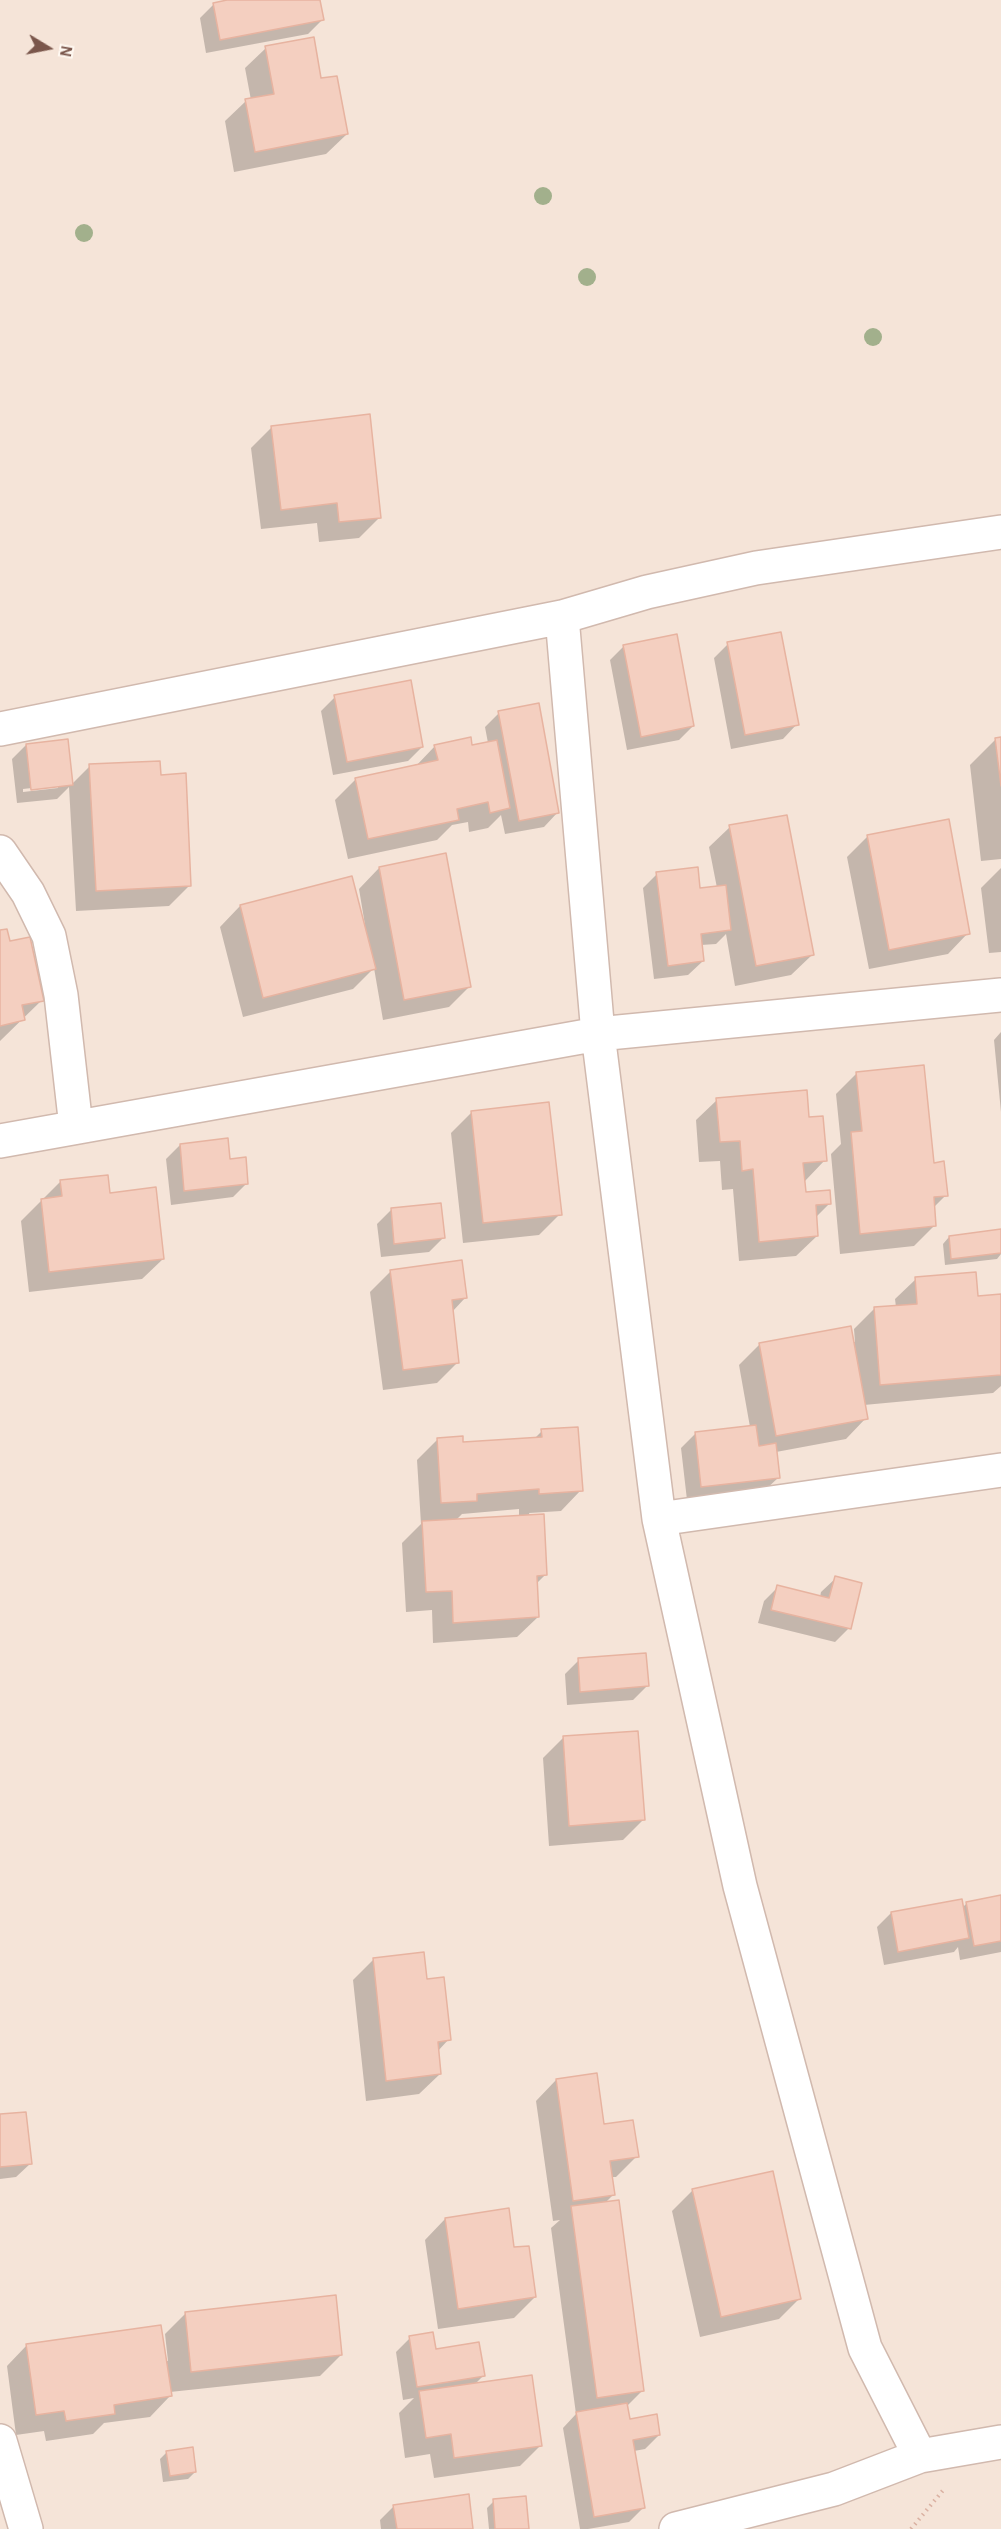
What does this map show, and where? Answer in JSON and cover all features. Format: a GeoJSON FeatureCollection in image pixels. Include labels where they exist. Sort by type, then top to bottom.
{"type":"FeatureCollection","features":[{"type":"Feature","properties":{"kind":"street"},"geometry":{"type":"LineString","coordinates":[[0,729],[562,617],[647,592],[756,568],[1001,532]]}},
{"type":"Feature","properties":{"kind":"street"},"geometry":{"type":"LineString","coordinates":[[562,617],[598,1034],[659,1519],[740,1887],[865,2348],[921,2456]]}},
{"type":"Feature","properties":{"kind":"street"},"geometry":{"type":"LineString","coordinates":[[0,852],[28,893],[49,936],[60,995],[76,1127]]}},
{"type":"Feature","properties":{"kind":"street"},"geometry":{"type":"LineString","coordinates":[[0,1141],[598,1034],[1001,995]]}},
{"type":"Feature","properties":{"kind":"street"},"geometry":{"type":"LineString","coordinates":[[659,1519],[1001,1470]]}},
{"type":"Feature","properties":{"kind":"street"},"geometry":{"type":"LineString","coordinates":[[0,2441],[26,2529]]}},
{"type":"Feature","properties":{"kind":"street"},"geometry":{"type":"LineString","coordinates":[[676,2529],[834,2489],[921,2456],[1001,2442]]}},
{"type":"Feature","properties":{"kind":"shaded area"},"geometry":{"type":"Polygon","coordinates":[[[0,0],[1001,0],[1001,2529],[0,2529],[0,0]]]}},
{"type":"Feature","properties":{"kind":"building"},"geometry":{"type":"Polygon","coordinates":[[[227,0],[320,0],[324,20],[220,40],[213,3],[227,0]]]}},
{"type":"Feature","properties":{"kind":"building"},"geometry":{"type":"Polygon","coordinates":[[[314,37],[321,78],[337,76],[348,134],[255,152],[245,99],[274,94],[265,46],[314,37]]]}},
{"type":"Feature","properties":{"kind":"building"},"geometry":{"type":"Polygon","coordinates":[[[370,414],[381,518],[339,522],[337,503],[281,510],[271,426],[370,414]]]}},
{"type":"Feature","properties":{"kind":"building"},"geometry":{"type":"Polygon","coordinates":[[[781,632],[799,725],[745,735],[727,642],[781,632]]]}},
{"type":"Feature","properties":{"kind":"building"},"geometry":{"type":"Polygon","coordinates":[[[677,634],[694,726],[641,737],[623,645],[677,634]]]}},
{"type":"Feature","properties":{"kind":"building"},"geometry":{"type":"Polygon","coordinates":[[[411,680],[423,747],[347,762],[334,695],[411,680]]]}},
{"type":"Feature","properties":{"kind":"building"},"geometry":{"type":"Polygon","coordinates":[[[539,703],[559,813],[519,821],[498,711],[539,703]]]}},
{"type":"Feature","properties":{"kind":"building"},"geometry":{"type":"Polygon","coordinates":[[[471,737],[472,745],[497,740],[510,808],[490,813],[488,802],[457,809],[459,820],[368,839],[355,778],[438,760],[434,745],[471,737]]]}},
{"type":"Feature","properties":{"kind":"building"},"geometry":{"type":"Polygon","coordinates":[[[1001,737],[1001,786],[995,738],[1001,737]]]}},
{"type":"Feature","properties":{"kind":"building"},"geometry":{"type":"Polygon","coordinates":[[[68,739],[73,785],[31,790],[26,744],[68,739]]]}},
{"type":"Feature","properties":{"kind":"building"},"geometry":{"type":"Polygon","coordinates":[[[160,761],[161,775],[186,773],[191,886],[96,891],[89,764],[160,761]]]}},
{"type":"Feature","properties":{"kind":"building"},"geometry":{"type":"Polygon","coordinates":[[[787,815],[814,955],[756,966],[729,825],[787,815]]]}},
{"type":"Feature","properties":{"kind":"building"},"geometry":{"type":"Polygon","coordinates":[[[949,819],[970,934],[889,950],[867,835],[949,819]]]}},
{"type":"Feature","properties":{"kind":"building"},"geometry":{"type":"Polygon","coordinates":[[[446,853],[471,987],[404,1000],[379,867],[446,853]]]}},
{"type":"Feature","properties":{"kind":"building"},"geometry":{"type":"Polygon","coordinates":[[[698,867],[700,888],[726,885],[731,930],[701,934],[704,961],[668,966],[656,872],[698,867]]]}},
{"type":"Feature","properties":{"kind":"building"},"geometry":{"type":"Polygon","coordinates":[[[352,876],[376,969],[263,998],[240,905],[352,876]]]}},
{"type":"Feature","properties":{"kind":"building"},"geometry":{"type":"Polygon","coordinates":[[[7,929],[10,941],[30,937],[44,1001],[22,1005],[25,1020],[0,1026],[0,930],[7,929]]]}},
{"type":"Feature","properties":{"kind":"building"},"geometry":{"type":"Polygon","coordinates":[[[924,1065],[934,1163],[944,1161],[948,1196],[934,1197],[936,1226],[860,1234],[851,1132],[862,1131],[856,1072],[924,1065]]]}},
{"type":"Feature","properties":{"kind":"building"},"geometry":{"type":"Polygon","coordinates":[[[807,1090],[809,1117],[823,1116],[827,1161],[803,1163],[806,1192],[830,1190],[831,1204],[816,1205],[818,1236],[759,1242],[753,1169],[742,1171],[740,1141],[720,1142],[716,1098],[807,1090]]]}},
{"type":"Feature","properties":{"kind":"building"},"geometry":{"type":"Polygon","coordinates":[[[549,1102],[562,1215],[483,1223],[471,1111],[549,1102]]]}},
{"type":"Feature","properties":{"kind":"building"},"geometry":{"type":"Polygon","coordinates":[[[228,1138],[230,1159],[246,1157],[248,1184],[184,1191],[180,1144],[228,1138]]]}},
{"type":"Feature","properties":{"kind":"building"},"geometry":{"type":"Polygon","coordinates":[[[108,1175],[110,1193],[156,1187],[164,1259],[49,1272],[41,1199],[62,1196],[60,1180],[108,1175]]]}},
{"type":"Feature","properties":{"kind":"building"},"geometry":{"type":"Polygon","coordinates":[[[441,1203],[445,1238],[394,1244],[391,1208],[441,1203]]]}},
{"type":"Feature","properties":{"kind":"building"},"geometry":{"type":"Polygon","coordinates":[[[1001,1229],[1001,1253],[951,1259],[949,1236],[1001,1229]]]}},
{"type":"Feature","properties":{"kind":"building"},"geometry":{"type":"Polygon","coordinates":[[[462,1260],[467,1298],[452,1300],[459,1363],[403,1370],[390,1270],[462,1260]]]}},
{"type":"Feature","properties":{"kind":"building"},"geometry":{"type":"Polygon","coordinates":[[[976,1272],[978,1296],[1001,1294],[1001,1375],[880,1385],[874,1307],[917,1304],[915,1277],[976,1272]]]}},
{"type":"Feature","properties":{"kind":"building"},"geometry":{"type":"Polygon","coordinates":[[[851,1326],[868,1419],[776,1436],[759,1343],[851,1326]]]}},
{"type":"Feature","properties":{"kind":"building"},"geometry":{"type":"Polygon","coordinates":[[[756,1425],[759,1446],[776,1443],[780,1478],[701,1487],[695,1432],[756,1425]]]}},
{"type":"Feature","properties":{"kind":"building"},"geometry":{"type":"Polygon","coordinates":[[[578,1427],[583,1491],[539,1494],[539,1489],[477,1494],[477,1501],[441,1503],[437,1438],[463,1436],[463,1442],[542,1437],[541,1429],[578,1427]]]}},
{"type":"Feature","properties":{"kind":"building"},"geometry":{"type":"Polygon","coordinates":[[[544,1514],[547,1575],[537,1576],[539,1617],[453,1623],[452,1591],[426,1592],[422,1521],[544,1514]]]}},
{"type":"Feature","properties":{"kind":"building"},"geometry":{"type":"Polygon","coordinates":[[[835,1576],[862,1583],[851,1629],[771,1610],[777,1585],[829,1598],[835,1576]]]}},
{"type":"Feature","properties":{"kind":"building"},"geometry":{"type":"Polygon","coordinates":[[[646,1653],[649,1686],[580,1692],[578,1658],[646,1653]]]}},
{"type":"Feature","properties":{"kind":"building"},"geometry":{"type":"Polygon","coordinates":[[[638,1731],[645,1820],[569,1826],[563,1736],[638,1731]]]}},
{"type":"Feature","properties":{"kind":"building"},"geometry":{"type":"Polygon","coordinates":[[[1001,1895],[1001,1941],[974,1946],[966,1902],[1001,1895]]]}},
{"type":"Feature","properties":{"kind":"building"},"geometry":{"type":"Polygon","coordinates":[[[962,1899],[969,1938],[898,1952],[891,1912],[962,1899]]]}},
{"type":"Feature","properties":{"kind":"building"},"geometry":{"type":"Polygon","coordinates":[[[424,1952],[427,1979],[444,1977],[451,2040],[438,2042],[441,2074],[386,2081],[373,1958],[424,1952]]]}},
{"type":"Feature","properties":{"kind":"building"},"geometry":{"type":"Polygon","coordinates":[[[597,2073],[604,2124],[633,2120],[639,2157],[610,2161],[615,2195],[573,2201],[556,2079],[597,2073]]]}},
{"type":"Feature","properties":{"kind":"building"},"geometry":{"type":"Polygon","coordinates":[[[26,2112],[32,2164],[0,2167],[0,2114],[26,2112]]]}},
{"type":"Feature","properties":{"kind":"building"},"geometry":{"type":"Polygon","coordinates":[[[773,2171],[801,2299],[721,2317],[692,2189],[773,2171]]]}},
{"type":"Feature","properties":{"kind":"building"},"geometry":{"type":"Polygon","coordinates":[[[619,2200],[644,2391],[597,2398],[571,2206],[619,2200]]]}},
{"type":"Feature","properties":{"kind":"building"},"geometry":{"type":"Polygon","coordinates":[[[509,2208],[514,2247],[529,2246],[536,2297],[458,2309],[445,2218],[509,2208]]]}},
{"type":"Feature","properties":{"kind":"building"},"geometry":{"type":"Polygon","coordinates":[[[336,2295],[342,2355],[191,2372],[185,2312],[336,2295]]]}},
{"type":"Feature","properties":{"kind":"building"},"geometry":{"type":"Polygon","coordinates":[[[161,2325],[172,2396],[114,2405],[115,2414],[66,2421],[64,2411],[36,2415],[26,2344],[161,2325]]]}},
{"type":"Feature","properties":{"kind":"building"},"geometry":{"type":"Polygon","coordinates":[[[433,2332],[436,2349],[479,2342],[485,2376],[417,2387],[409,2336],[433,2332]]]}},
{"type":"Feature","properties":{"kind":"building"},"geometry":{"type":"Polygon","coordinates":[[[532,2375],[542,2446],[454,2458],[451,2434],[426,2438],[419,2391],[532,2375]]]}},
{"type":"Feature","properties":{"kind":"building"},"geometry":{"type":"Polygon","coordinates":[[[627,2403],[630,2419],[657,2414],[660,2435],[633,2440],[645,2508],[594,2517],[576,2412],[627,2403]]]}},
{"type":"Feature","properties":{"kind":"building"},"geometry":{"type":"Polygon","coordinates":[[[193,2447],[196,2472],[170,2476],[166,2451],[193,2447]]]}},
{"type":"Feature","properties":{"kind":"building"},"geometry":{"type":"Polygon","coordinates":[[[469,2494],[473,2529],[397,2529],[393,2505],[469,2494]]]}},
{"type":"Feature","properties":{"kind":"building"},"geometry":{"type":"Polygon","coordinates":[[[526,2496],[529,2529],[495,2529],[493,2499],[526,2496]]]}}]}
